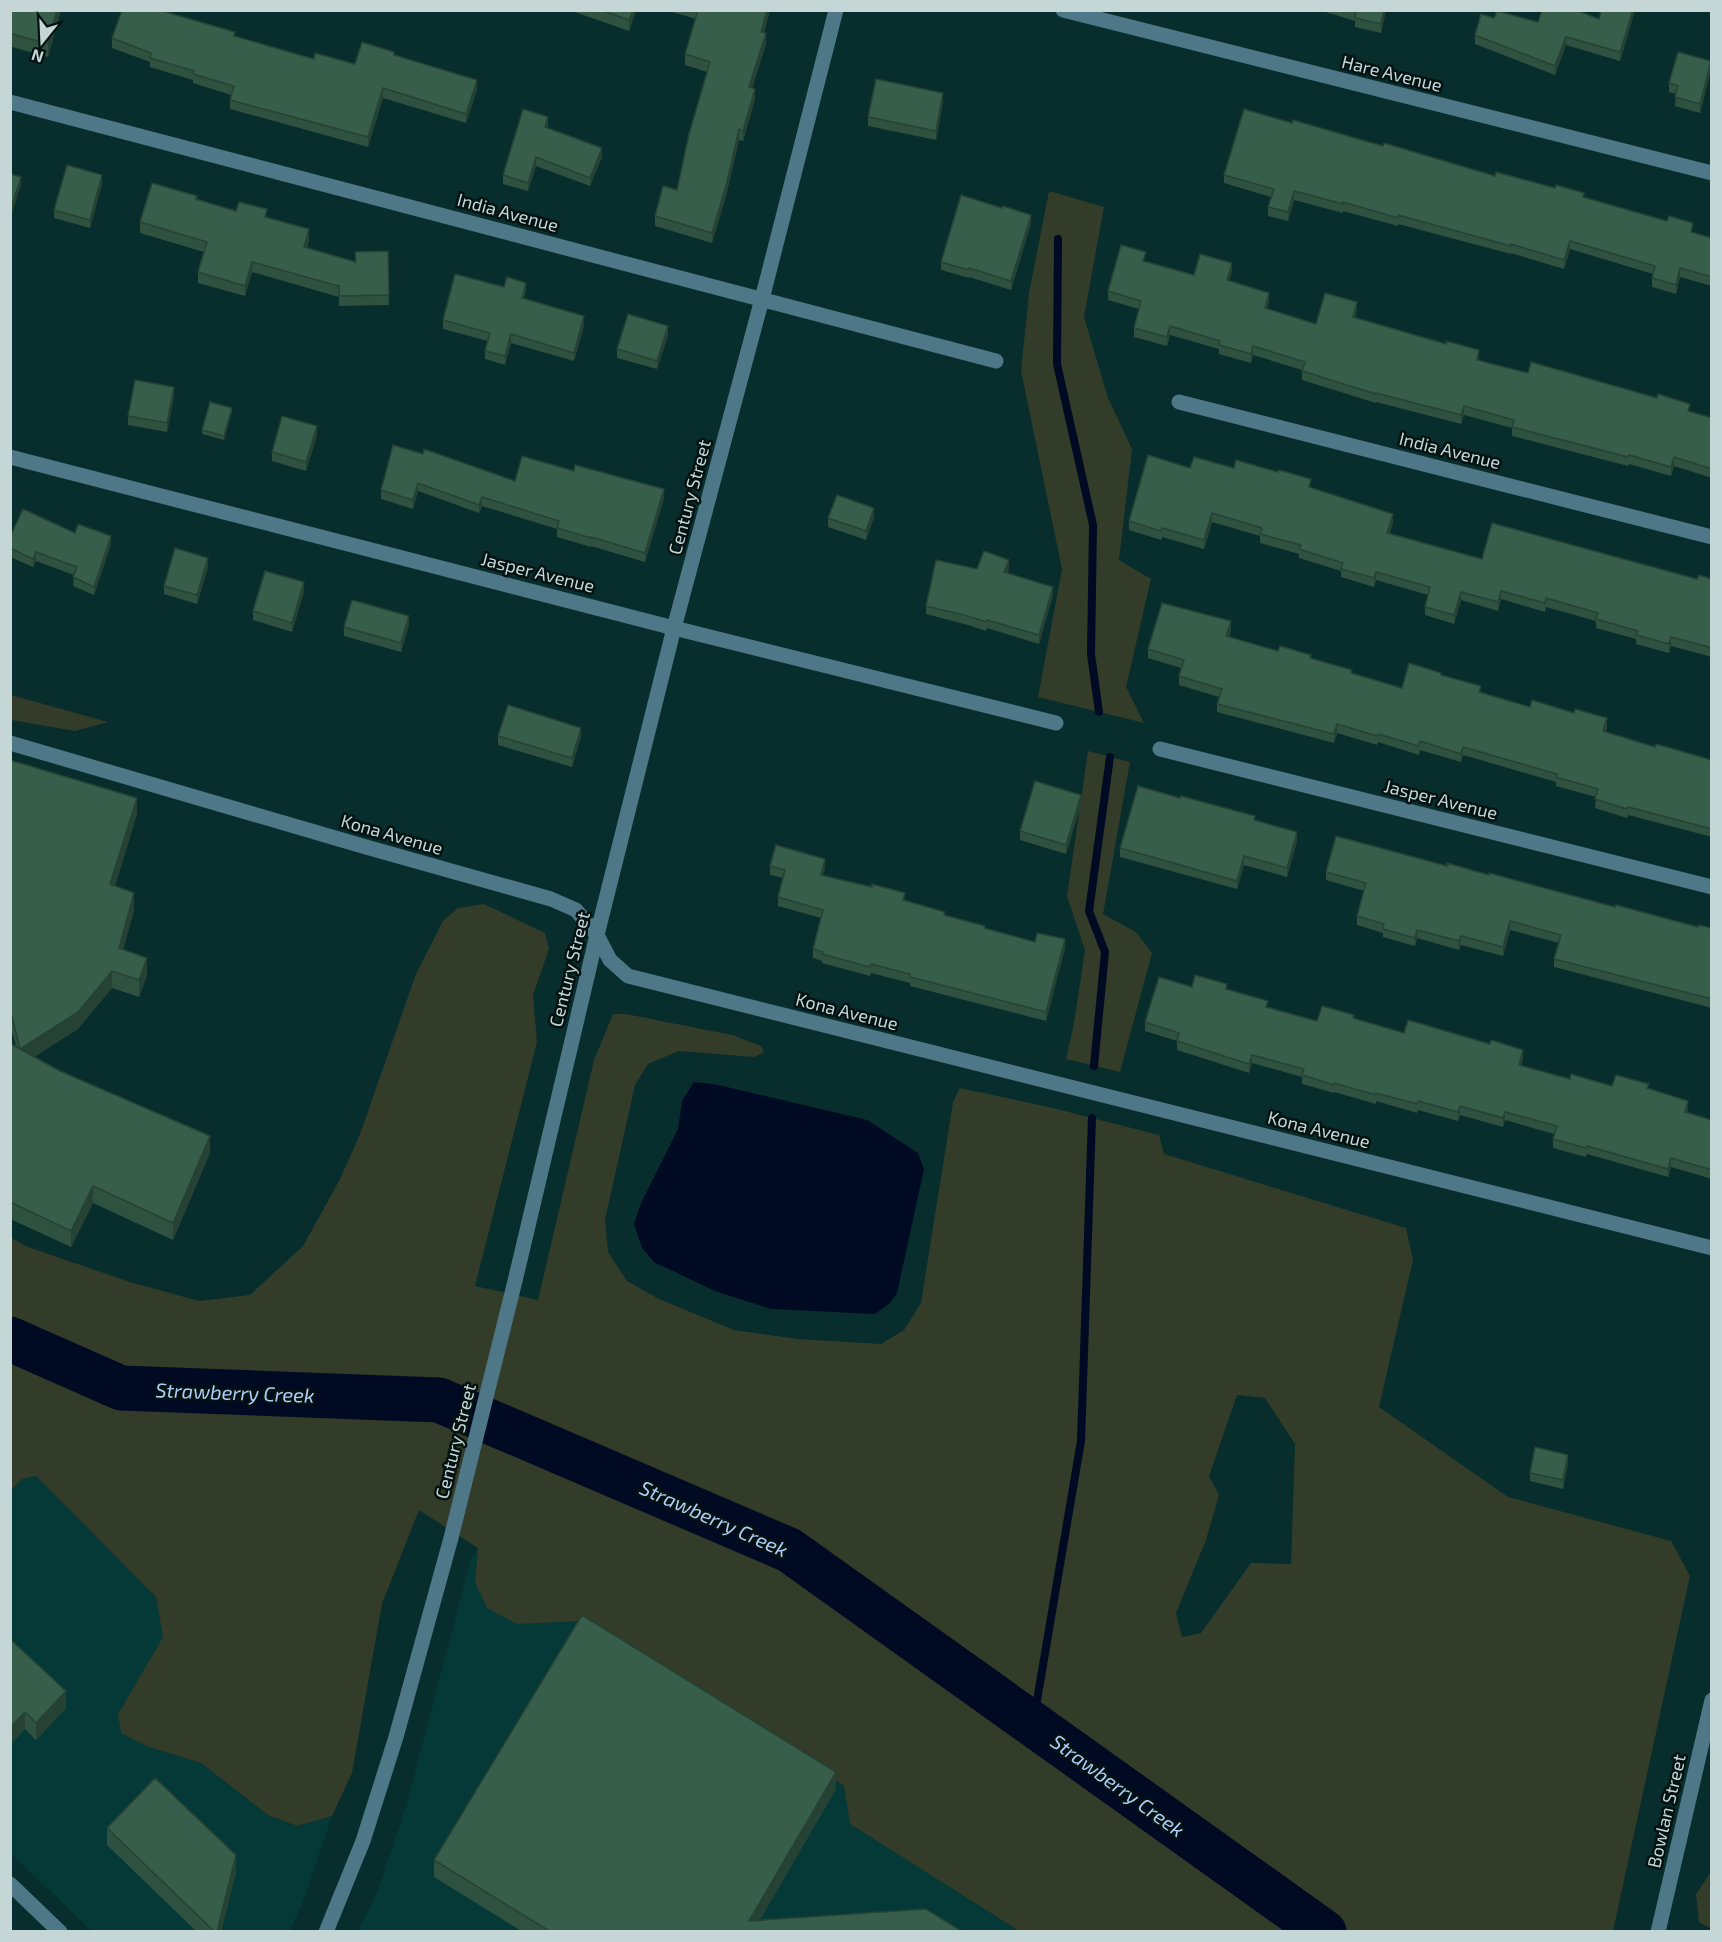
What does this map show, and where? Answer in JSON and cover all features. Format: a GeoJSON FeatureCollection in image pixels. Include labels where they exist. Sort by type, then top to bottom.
{"type":"FeatureCollection","features":[{"type":"Feature","properties":{"kind":"street","name":"Century Street"},"geometry":{"type":"LineString","coordinates":[[326,1932],[363,1841],[396,1737],[451,1538],[674,628],[836,10]]}},
{"type":"Feature","properties":{"kind":"street","name":"Hare Avenue"},"geometry":{"type":"LineString","coordinates":[[1063,10],[1712,172]]}},
{"type":"Feature","properties":{"kind":"street","name":"India Avenue"},"geometry":{"type":"LineString","coordinates":[[10,102],[996,361]]}},
{"type":"Feature","properties":{"kind":"street","name":"India Avenue"},"geometry":{"type":"LineString","coordinates":[[1179,402],[1712,537]]}},
{"type":"Feature","properties":{"kind":"street","name":"Jasper Avenue"},"geometry":{"type":"LineString","coordinates":[[10,457],[674,628],[1056,723]]}},
{"type":"Feature","properties":{"kind":"street","name":"Kona Avenue"},"geometry":{"type":"LineString","coordinates":[[10,743],[551,899],[576,910],[597,935],[610,960],[628,976],[1712,1248]]}},
{"type":"Feature","properties":{"kind":"street","name":"Jasper Avenue"},"geometry":{"type":"LineString","coordinates":[[1160,749],[1712,887]]}},
{"type":"Feature","properties":{"kind":"street","name":"Bowlan Street"},"geometry":{"type":"LineString","coordinates":[[1658,1932],[1712,1700]]}},
{"type":"Feature","properties":{"kind":"street"},"geometry":{"type":"LineString","coordinates":[[10,1884],[60,1932]]}},
{"type":"Feature","properties":{"kind":"shaded area"},"geometry":{"type":"Polygon","coordinates":[[[694,1082],[714,1084],[867,1120],[918,1153],[924,1169],[897,1293],[890,1303],[875,1314],[771,1309],[715,1291],[654,1262],[642,1248],[634,1224],[641,1203],[678,1129],[682,1101],[694,1082]]]}},
{"type":"Feature","properties":{"kind":"shaded area"},"geometry":{"type":"Polygon","coordinates":[[[36,1476],[156,1597],[163,1637],[118,1714],[149,1747],[201,1763],[268,1815],[297,1826],[332,1816],[304,1899],[290,1931],[92,1931],[11,1854],[11,1490],[22,1479],[36,1476]]]}},
{"type":"Feature","properties":{"kind":"shaded area"},"geometry":{"type":"Polygon","coordinates":[[[478,1548],[475,1581],[518,1624],[583,1621],[844,1786],[850,1824],[1019,1931],[358,1932],[378,1890],[406,1807],[471,1558],[478,1548]]]}},
{"type":"Feature","properties":{"kind":"green space"},"geometry":{"type":"Polygon","coordinates":[[[1049,191],[1104,207],[1084,317],[1108,398],[1132,449],[1119,560],[1151,579],[1126,687],[1144,723],[1038,697],[1062,569],[1021,371],[1029,293],[1049,191]]]}},
{"type":"Feature","properties":{"kind":"green space"},"geometry":{"type":"Polygon","coordinates":[[[11,695],[108,722],[75,731],[11,720],[11,695]]]}},
{"type":"Feature","properties":{"kind":"green space"},"geometry":{"type":"Polygon","coordinates":[[[1088,751],[1130,762],[1103,914],[1136,932],[1152,953],[1120,1072],[1066,1059],[1085,950],[1067,896],[1088,751]]]}},
{"type":"Feature","properties":{"kind":"green space"},"geometry":{"type":"Polygon","coordinates":[[[484,904],[545,933],[549,949],[533,995],[537,1042],[475,1286],[538,1300],[594,1060],[613,1014],[626,1014],[732,1035],[761,1046],[764,1052],[754,1057],[679,1051],[648,1064],[635,1085],[605,1220],[608,1252],[627,1281],[659,1299],[734,1330],[798,1339],[881,1344],[904,1330],[921,1303],[953,1102],[960,1088],[1049,1107],[1159,1135],[1164,1154],[1406,1228],[1413,1260],[1379,1407],[1508,1497],[1671,1541],[1690,1576],[1613,1931],[1019,1931],[850,1824],[844,1786],[583,1621],[517,1624],[487,1608],[475,1582],[478,1548],[419,1510],[382,1604],[352,1773],[332,1816],[297,1826],[268,1815],[201,1763],[149,1747],[121,1733],[118,1714],[163,1637],[156,1597],[36,1476],[22,1479],[11,1490],[11,1238],[28,1247],[130,1282],[199,1301],[250,1295],[303,1246],[340,1179],[360,1134],[416,974],[443,921],[458,908],[484,904]],[[1237,1395],[1209,1476],[1219,1495],[1206,1540],[1176,1613],[1182,1637],[1201,1633],[1251,1563],[1291,1564],[1295,1444],[1265,1398],[1237,1395]]]}},
{"type":"Feature","properties":{"kind":"green space"},"geometry":{"type":"Polygon","coordinates":[[[1711,1872],[1711,1929],[1699,1922],[1696,1894],[1711,1872]]]}},
{"type":"Feature","properties":{"kind":"building"},"geometry":{"type":"Polygon","coordinates":[[[10,10],[57,10],[48,44],[12,34],[10,39],[10,10]]]}},
{"type":"Feature","properties":{"kind":"building"},"geometry":{"type":"Polygon","coordinates":[[[122,10],[159,10],[235,32],[234,36],[314,59],[315,53],[355,64],[362,42],[394,52],[394,55],[477,80],[466,114],[383,88],[368,137],[230,100],[234,86],[150,58],[151,53],[112,38],[122,10]]]}},
{"type":"Feature","properties":{"kind":"building"},"geometry":{"type":"Polygon","coordinates":[[[601,10],[633,10],[629,20],[601,10]]]}},
{"type":"Feature","properties":{"kind":"building"},"geometry":{"type":"Polygon","coordinates":[[[698,10],[767,10],[761,32],[766,33],[749,87],[755,89],[743,131],[739,129],[712,233],[655,216],[663,186],[677,190],[689,134],[710,62],[685,54],[698,10]]]}},
{"type":"Feature","properties":{"kind":"building"},"geometry":{"type":"Polygon","coordinates":[[[1350,10],[1384,10],[1381,24],[1355,18],[1356,12],[1350,10]]]}},
{"type":"Feature","properties":{"kind":"building"},"geometry":{"type":"Polygon","coordinates":[[[1542,10],[1576,10],[1599,19],[1601,10],[1633,10],[1620,52],[1566,37],[1555,66],[1475,35],[1481,14],[1494,18],[1497,11],[1538,22],[1542,10]]]}},
{"type":"Feature","properties":{"kind":"building"},"geometry":{"type":"Polygon","coordinates":[[[1678,52],[1711,61],[1700,104],[1675,97],[1678,86],[1669,83],[1678,52]]]}},
{"type":"Feature","properties":{"kind":"building"},"geometry":{"type":"Polygon","coordinates":[[[876,79],[943,93],[936,131],[868,117],[876,79]]]}},
{"type":"Feature","properties":{"kind":"building"},"geometry":{"type":"Polygon","coordinates":[[[523,109],[548,117],[545,127],[602,148],[590,178],[536,157],[528,183],[503,175],[523,109]]]}},
{"type":"Feature","properties":{"kind":"building"},"geometry":{"type":"Polygon","coordinates":[[[1244,109],[1292,123],[1293,120],[1383,146],[1384,143],[1495,176],[1496,172],[1555,188],[1556,185],[1584,193],[1583,197],[1667,221],[1669,216],[1693,223],[1691,232],[1712,238],[1712,277],[1680,268],[1676,285],[1652,278],[1655,266],[1570,241],[1564,260],[1398,215],[1398,218],[1294,191],[1288,212],[1268,207],[1274,189],[1224,175],[1244,109]]]}},
{"type":"Feature","properties":{"kind":"building"},"geometry":{"type":"Polygon","coordinates":[[[67,165],[102,175],[90,220],[54,210],[67,165]]]}},
{"type":"Feature","properties":{"kind":"building"},"geometry":{"type":"Polygon","coordinates":[[[10,174],[21,177],[10,211],[10,174]]]}},
{"type":"Feature","properties":{"kind":"building"},"geometry":{"type":"Polygon","coordinates":[[[152,183],[197,196],[196,199],[236,211],[239,202],[267,209],[265,217],[309,229],[304,247],[356,262],[355,252],[388,251],[389,295],[339,296],[339,286],[252,262],[245,286],[198,272],[207,242],[140,222],[152,183]]]}},
{"type":"Feature","properties":{"kind":"building"},"geometry":{"type":"Polygon","coordinates":[[[961,195],[1031,215],[1011,281],[941,262],[961,195]]]}},
{"type":"Feature","properties":{"kind":"building"},"geometry":{"type":"Polygon","coordinates":[[[1121,245],[1146,252],[1143,261],[1194,275],[1200,254],[1232,263],[1227,280],[1269,293],[1265,308],[1316,324],[1325,293],[1357,302],[1353,317],[1446,344],[1446,341],[1479,350],[1477,360],[1528,373],[1531,362],[1657,398],[1658,394],[1690,404],[1688,411],[1712,418],[1712,469],[1674,457],[1671,467],[1629,455],[1628,457],[1512,427],[1514,420],[1464,406],[1461,415],[1376,394],[1302,371],[1305,362],[1253,346],[1251,354],[1219,345],[1220,341],[1170,326],[1167,337],[1134,328],[1141,301],[1108,291],[1121,245]]]}},
{"type":"Feature","properties":{"kind":"building"},"geometry":{"type":"Polygon","coordinates":[[[455,274],[504,287],[507,277],[526,283],[522,298],[584,316],[574,353],[511,334],[505,356],[485,351],[490,333],[443,320],[455,274]]]}},
{"type":"Feature","properties":{"kind":"building"},"geometry":{"type":"Polygon","coordinates":[[[628,314],[668,326],[657,361],[617,349],[628,314]]]}},
{"type":"Feature","properties":{"kind":"building"},"geometry":{"type":"Polygon","coordinates":[[[135,380],[174,387],[167,423],[128,416],[135,380]]]}},
{"type":"Feature","properties":{"kind":"building"},"geometry":{"type":"Polygon","coordinates":[[[210,402],[232,408],[224,436],[202,430],[210,402]]]}},
{"type":"Feature","properties":{"kind":"building"},"geometry":{"type":"Polygon","coordinates":[[[282,416],[317,426],[306,462],[272,452],[282,416]]]}},
{"type":"Feature","properties":{"kind":"building"},"geometry":{"type":"Polygon","coordinates":[[[393,445],[423,454],[424,449],[515,481],[522,456],[574,471],[575,465],[664,489],[645,553],[557,528],[559,521],[482,497],[479,505],[418,483],[413,500],[381,490],[393,445]]]}},
{"type":"Feature","properties":{"kind":"building"},"geometry":{"type":"Polygon","coordinates":[[[1148,455],[1190,468],[1194,457],[1234,468],[1236,460],[1311,479],[1309,487],[1393,514],[1387,533],[1482,559],[1492,523],[1697,579],[1699,575],[1712,579],[1712,648],[1671,637],[1669,644],[1636,635],[1638,631],[1596,619],[1598,613],[1546,598],[1545,603],[1501,591],[1498,602],[1461,592],[1454,615],[1425,607],[1430,587],[1376,572],[1374,578],[1341,569],[1343,563],[1299,549],[1301,545],[1260,534],[1262,528],[1212,513],[1204,540],[1162,528],[1161,531],[1129,521],[1148,455]]]}},
{"type":"Feature","properties":{"kind":"building"},"geometry":{"type":"Polygon","coordinates":[[[837,495],[874,508],[866,531],[828,518],[837,495]]]}},
{"type":"Feature","properties":{"kind":"building"},"geometry":{"type":"Polygon","coordinates":[[[23,509],[75,533],[78,524],[111,536],[94,587],[73,577],[77,567],[36,552],[33,559],[10,548],[10,537],[23,509]]]}},
{"type":"Feature","properties":{"kind":"building"},"geometry":{"type":"Polygon","coordinates":[[[175,548],[208,558],[197,595],[164,586],[175,548]]]}},
{"type":"Feature","properties":{"kind":"building"},"geometry":{"type":"Polygon","coordinates":[[[984,551],[1009,560],[1004,572],[1053,587],[1039,635],[926,606],[936,560],[977,569],[984,551]]]}},
{"type":"Feature","properties":{"kind":"building"},"geometry":{"type":"Polygon","coordinates":[[[265,571],[304,582],[292,623],[253,611],[265,571]]]}},
{"type":"Feature","properties":{"kind":"building"},"geometry":{"type":"Polygon","coordinates":[[[352,600],[409,616],[401,643],[344,627],[352,600]]]}},
{"type":"Feature","properties":{"kind":"building"},"geometry":{"type":"Polygon","coordinates":[[[1162,603],[1231,621],[1226,636],[1278,651],[1280,646],[1311,655],[1310,658],[1352,670],[1351,673],[1402,688],[1409,663],[1481,686],[1479,692],[1530,707],[1532,700],[1574,713],[1575,709],[1607,718],[1603,731],[1655,747],[1656,744],[1712,760],[1712,829],[1595,799],[1598,789],[1556,777],[1557,774],[1463,747],[1461,754],[1420,741],[1419,746],[1337,724],[1334,734],[1217,704],[1222,689],[1179,676],[1184,660],[1148,649],[1162,603]]]}},
{"type":"Feature","properties":{"kind":"building"},"geometry":{"type":"Polygon","coordinates":[[[508,705],[581,728],[572,758],[498,736],[508,705]]]}},
{"type":"Feature","properties":{"kind":"building"},"geometry":{"type":"Polygon","coordinates":[[[10,760],[137,798],[110,884],[134,893],[119,948],[147,958],[139,980],[112,971],[78,1012],[20,1049],[10,1009],[10,760]]]}},
{"type":"Feature","properties":{"kind":"building"},"geometry":{"type":"Polygon","coordinates":[[[1035,781],[1081,795],[1066,845],[1020,831],[1035,781]]]}},
{"type":"Feature","properties":{"kind":"building"},"geometry":{"type":"Polygon","coordinates":[[[1138,786],[1255,816],[1254,820],[1297,832],[1287,868],[1244,856],[1237,881],[1120,848],[1138,786]]]}},
{"type":"Feature","properties":{"kind":"building"},"geometry":{"type":"Polygon","coordinates":[[[1336,836],[1447,866],[1447,863],[1615,907],[1616,905],[1698,927],[1699,925],[1712,928],[1712,999],[1554,959],[1561,935],[1510,921],[1503,947],[1461,936],[1459,941],[1417,930],[1415,938],[1383,929],[1384,924],[1357,916],[1366,883],[1326,872],[1336,836]]]}},
{"type":"Feature","properties":{"kind":"building"},"geometry":{"type":"Polygon","coordinates":[[[776,845],[825,859],[821,875],[872,887],[872,884],[905,893],[903,900],[945,912],[944,915],[985,926],[984,928],[1035,942],[1037,933],[1065,939],[1046,1012],[910,977],[910,974],[871,964],[870,967],[822,954],[823,952],[813,949],[823,910],[778,897],[785,870],[770,866],[776,845]]]}},
{"type":"Feature","properties":{"kind":"building"},"geometry":{"type":"Polygon","coordinates":[[[1195,975],[1227,984],[1226,989],[1268,1001],[1266,1007],[1317,1021],[1322,1006],[1404,1033],[1408,1020],[1490,1044],[1491,1040],[1523,1050],[1519,1065],[1570,1079],[1571,1074],[1612,1086],[1616,1075],[1649,1084],[1647,1088],[1688,1101],[1685,1112],[1712,1120],[1712,1170],[1671,1158],[1668,1169],[1587,1146],[1586,1148],[1553,1139],[1557,1126],[1505,1112],[1503,1118],[1460,1106],[1458,1112],[1418,1101],[1417,1104],[1376,1093],[1376,1095],[1302,1075],[1304,1069],[1252,1055],[1249,1064],[1177,1041],[1179,1033],[1145,1022],[1159,977],[1192,987],[1195,975]]]}},
{"type":"Feature","properties":{"kind":"building"},"geometry":{"type":"Polygon","coordinates":[[[10,1043],[60,1071],[210,1136],[173,1223],[93,1186],[71,1231],[10,1202],[10,1043]]]}},
{"type":"Feature","properties":{"kind":"building"},"geometry":{"type":"Polygon","coordinates":[[[1535,1447],[1568,1455],[1563,1480],[1530,1473],[1535,1447]]]}},
{"type":"Feature","properties":{"kind":"building"},"geometry":{"type":"Polygon","coordinates":[[[582,1615],[836,1772],[749,1921],[926,1909],[963,1932],[551,1932],[434,1860],[582,1615]]]}},
{"type":"Feature","properties":{"kind":"building"},"geometry":{"type":"Polygon","coordinates":[[[10,1639],[66,1691],[36,1723],[25,1712],[10,1728],[10,1639]]]}},
{"type":"Feature","properties":{"kind":"building"},"geometry":{"type":"Polygon","coordinates":[[[155,1778],[236,1855],[217,1932],[107,1828],[155,1778]]]}},
{"type":"Feature","properties":{"kind":"waterway"},"geometry":{"type":"LineString","coordinates":[[1058,239],[1057,364],[1093,525],[1091,654],[1099,712]]}},
{"type":"Feature","properties":{"kind":"waterway"},"geometry":{"type":"LineString","coordinates":[[1094,1066],[1105,952],[1089,911],[1110,757]]}},
{"type":"Feature","properties":{"kind":"waterway"},"geometry":{"type":"LineString","coordinates":[[1033,1724],[1081,1441],[1092,1118]]}},
{"type":"Feature","properties":{"kind":"waterway","name":"Strawberry Creek"},"geometry":{"type":"LineString","coordinates":[[10,1339],[121,1388],[439,1400],[789,1550],[1324,1932]]}}]}
